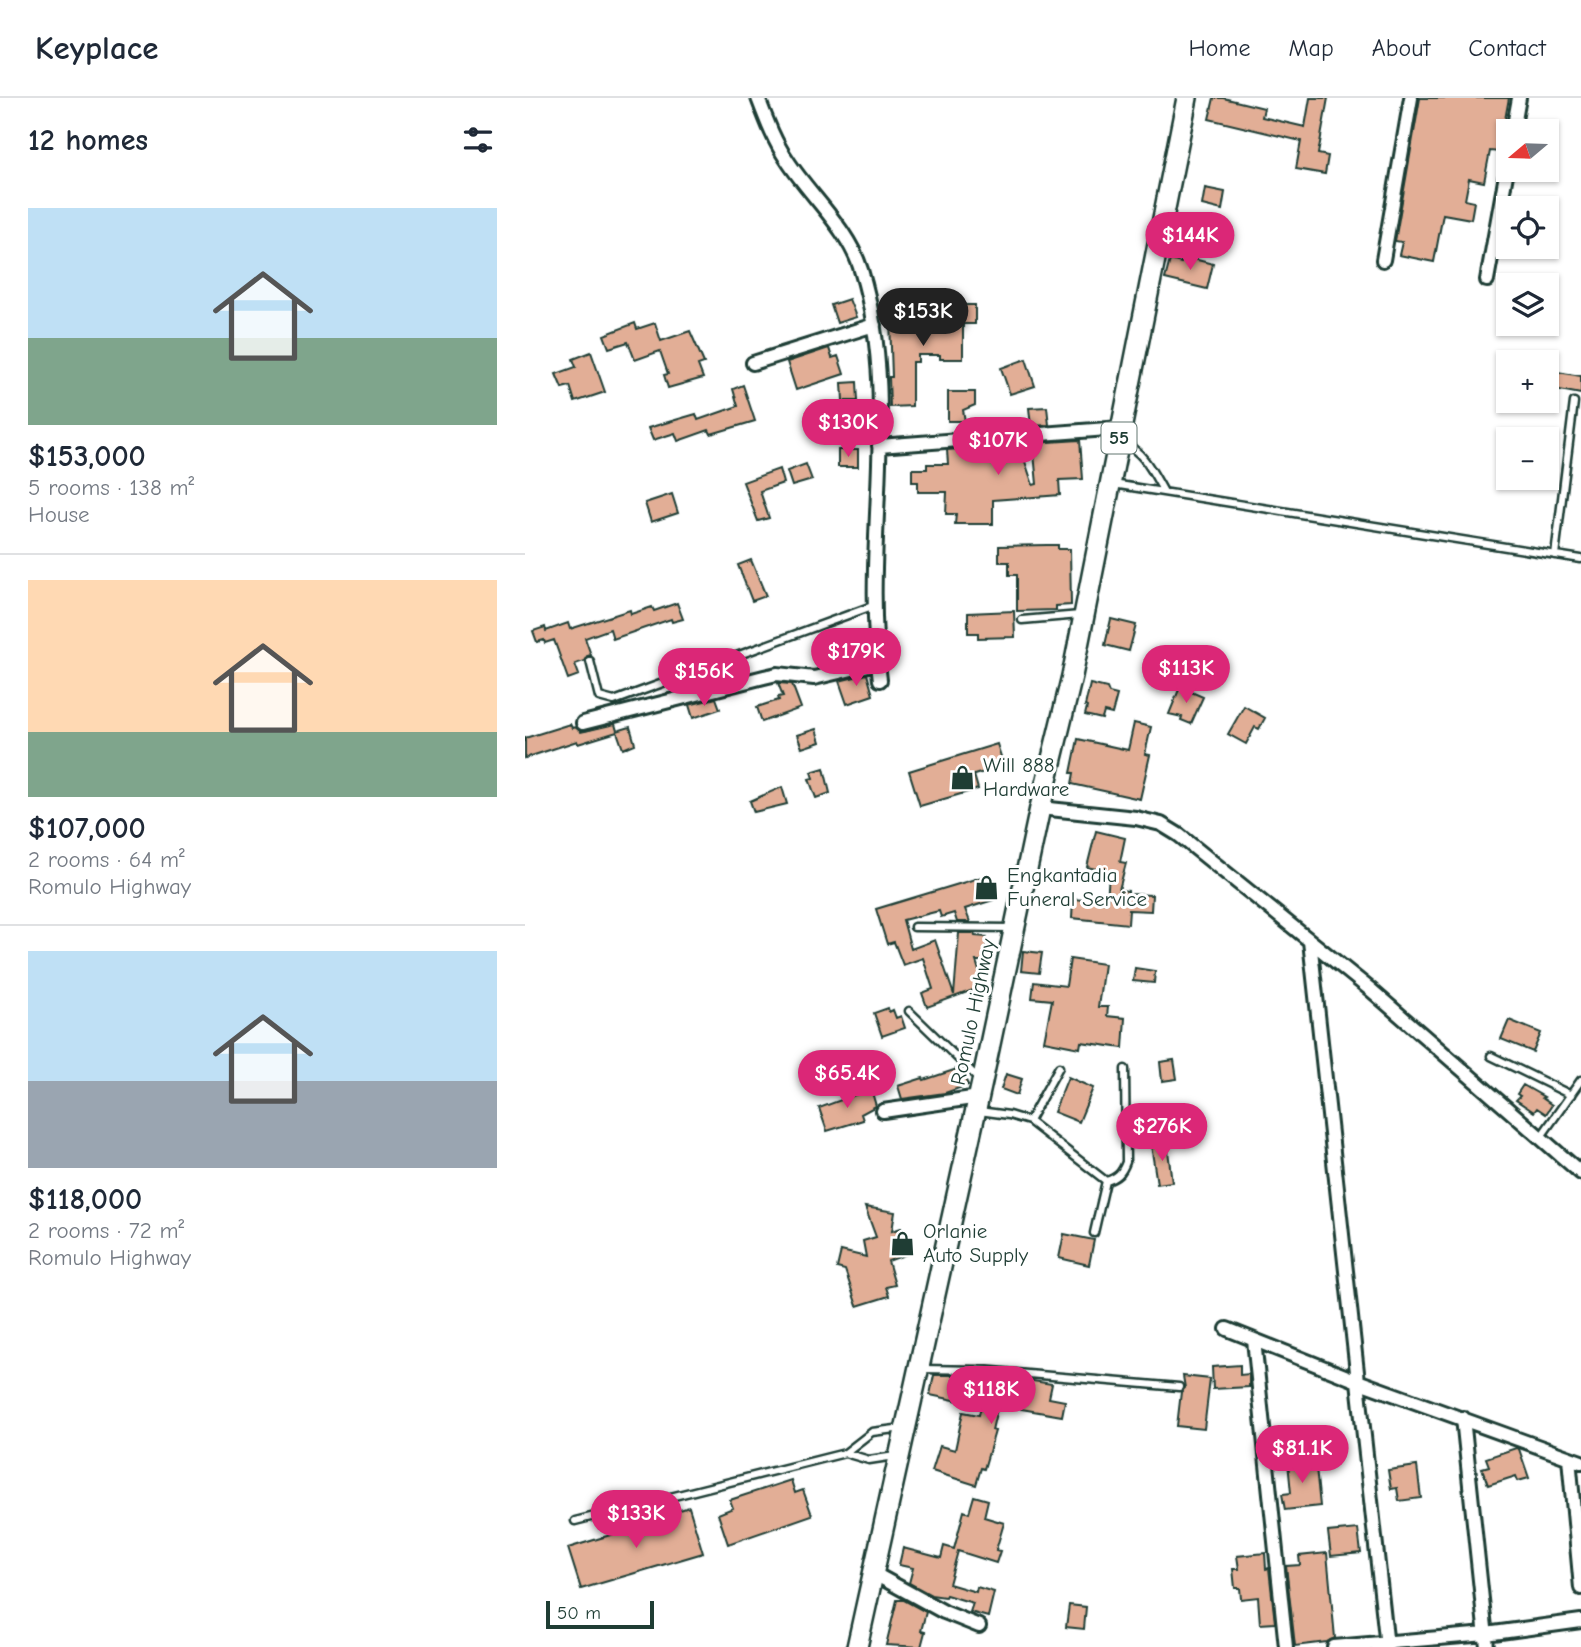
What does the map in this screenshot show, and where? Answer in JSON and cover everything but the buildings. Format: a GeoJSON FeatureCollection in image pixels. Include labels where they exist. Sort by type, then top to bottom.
{"type":"FeatureCollection","features":[{"type":"Feature","properties":{"kind":"highway","name":"Romulo Highway"},"geometry":{"type":"LineString","coordinates":[[857,1647],[1040,808],[1085,614],[1187,98]]}},
{"type":"Feature","properties":{"kind":"street"},"geometry":{"type":"LineString","coordinates":[[758,98],[768,124],[788,161],[849,243],[857,258],[874,325],[880,382],[875,605],[880,680]]}},
{"type":"Feature","properties":{"kind":"street"},"geometry":{"type":"LineString","coordinates":[[1383,260],[1411,98]]}},
{"type":"Feature","properties":{"kind":"street"},"geometry":{"type":"LineString","coordinates":[[1515,119],[1519,98]]}},
{"type":"Feature","properties":{"kind":"street"},"geometry":{"type":"LineString","coordinates":[[1487,280],[1505,182]]}},
{"type":"Feature","properties":{"kind":"street"},"geometry":{"type":"LineString","coordinates":[[753,363],[874,325]]}},
{"type":"Feature","properties":{"kind":"street"},"geometry":{"type":"LineString","coordinates":[[879,446],[1120,434]]}},
{"type":"Feature","properties":{"kind":"street"},"geometry":{"type":"LineString","coordinates":[[583,723],[777,674],[814,678],[877,663]]}},
{"type":"Feature","properties":{"kind":"street"},"geometry":{"type":"LineString","coordinates":[[1040,808],[1136,818],[1161,824],[1216,863],[1371,990],[1581,1173]]}},
{"type":"Feature","properties":{"kind":"street"},"geometry":{"type":"LineString","coordinates":[[1310,941],[1387,1645]]}},
{"type":"Feature","properties":{"kind":"street"},"geometry":{"type":"LineString","coordinates":[[883,1111],[979,1096]]}},
{"type":"Feature","properties":{"kind":"street"},"geometry":{"type":"LineString","coordinates":[[1227,1329],[1360,1382],[1575,1460],[1581,1588]]}},
{"type":"Feature","properties":{"kind":"street"},"geometry":{"type":"LineString","coordinates":[[1254,1340],[1286,1647]]}},
{"type":"Feature","properties":{"kind":"street"},"geometry":{"type":"LineString","coordinates":[[1463,1419],[1486,1640]]}},
{"type":"Feature","properties":{"kind":"street"},"geometry":{"type":"LineString","coordinates":[[873,1573],[944,1612],[979,1626]]}},
{"type":"Feature","properties":{"kind":"street"},"geometry":{"type":"LineString","coordinates":[[1334,1647],[1486,1640],[1581,1621]]}},
{"type":"Feature","properties":{"kind":"lane"},"geometry":{"type":"LineString","coordinates":[[1555,555],[1574,402]]}},
{"type":"Feature","properties":{"kind":"lane"},"geometry":{"type":"LineString","coordinates":[[1120,434],[1142,455],[1164,492]]}},
{"type":"Feature","properties":{"kind":"lane"},"geometry":{"type":"LineString","coordinates":[[1112,484],[1581,559]]}},
{"type":"Feature","properties":{"kind":"lane"},"geometry":{"type":"LineString","coordinates":[[590,661],[599,696],[614,701],[875,605]]}},
{"type":"Feature","properties":{"kind":"lane"},"geometry":{"type":"LineString","coordinates":[[1022,620],[1085,614]]}},
{"type":"Feature","properties":{"kind":"lane"},"geometry":{"type":"LineString","coordinates":[[914,927],[1014,928]]}},
{"type":"Feature","properties":{"kind":"lane"},"geometry":{"type":"LineString","coordinates":[[909,1011],[979,1096],[1009,1115],[1029,1121],[1106,1181]]}},
{"type":"Feature","properties":{"kind":"lane"},"geometry":{"type":"LineString","coordinates":[[1491,1056],[1571,1095]]}},
{"type":"Feature","properties":{"kind":"lane"},"geometry":{"type":"LineString","coordinates":[[1029,1121],[1059,1067]]}},
{"type":"Feature","properties":{"kind":"lane"},"geometry":{"type":"LineString","coordinates":[[1106,1181],[1116,1178],[1123,1171],[1126,1162],[1125,1069]]}},
{"type":"Feature","properties":{"kind":"lane"},"geometry":{"type":"LineString","coordinates":[[1540,1138],[1581,1080]]}},
{"type":"Feature","properties":{"kind":"lane"},"geometry":{"type":"LineString","coordinates":[[1094,1233],[1106,1181]]}},
{"type":"Feature","properties":{"kind":"lane"},"geometry":{"type":"LineString","coordinates":[[918,1369],[982,1370],[1179,1387]]}},
{"type":"Feature","properties":{"kind":"lane"},"geometry":{"type":"LineString","coordinates":[[575,1521],[845,1453],[872,1432],[905,1428]]}},
{"type":"Feature","properties":{"kind":"lane"},"geometry":{"type":"LineString","coordinates":[[845,1453],[869,1460],[899,1455]]}},
{"type":"Feature","properties":{"kind":"place","name":"Will 888 Hardware"},"geometry":{"type":"Point","coordinates":[963,777]}},
{"type":"Feature","properties":{"kind":"place","name":"Engkantadia Funeral Service"},"geometry":{"type":"Point","coordinates":[987,887]}},
{"type":"Feature","properties":{"kind":"place","name":"Orlanie Auto Supply"},"geometry":{"type":"Point","coordinates":[903,1243]}}]}
